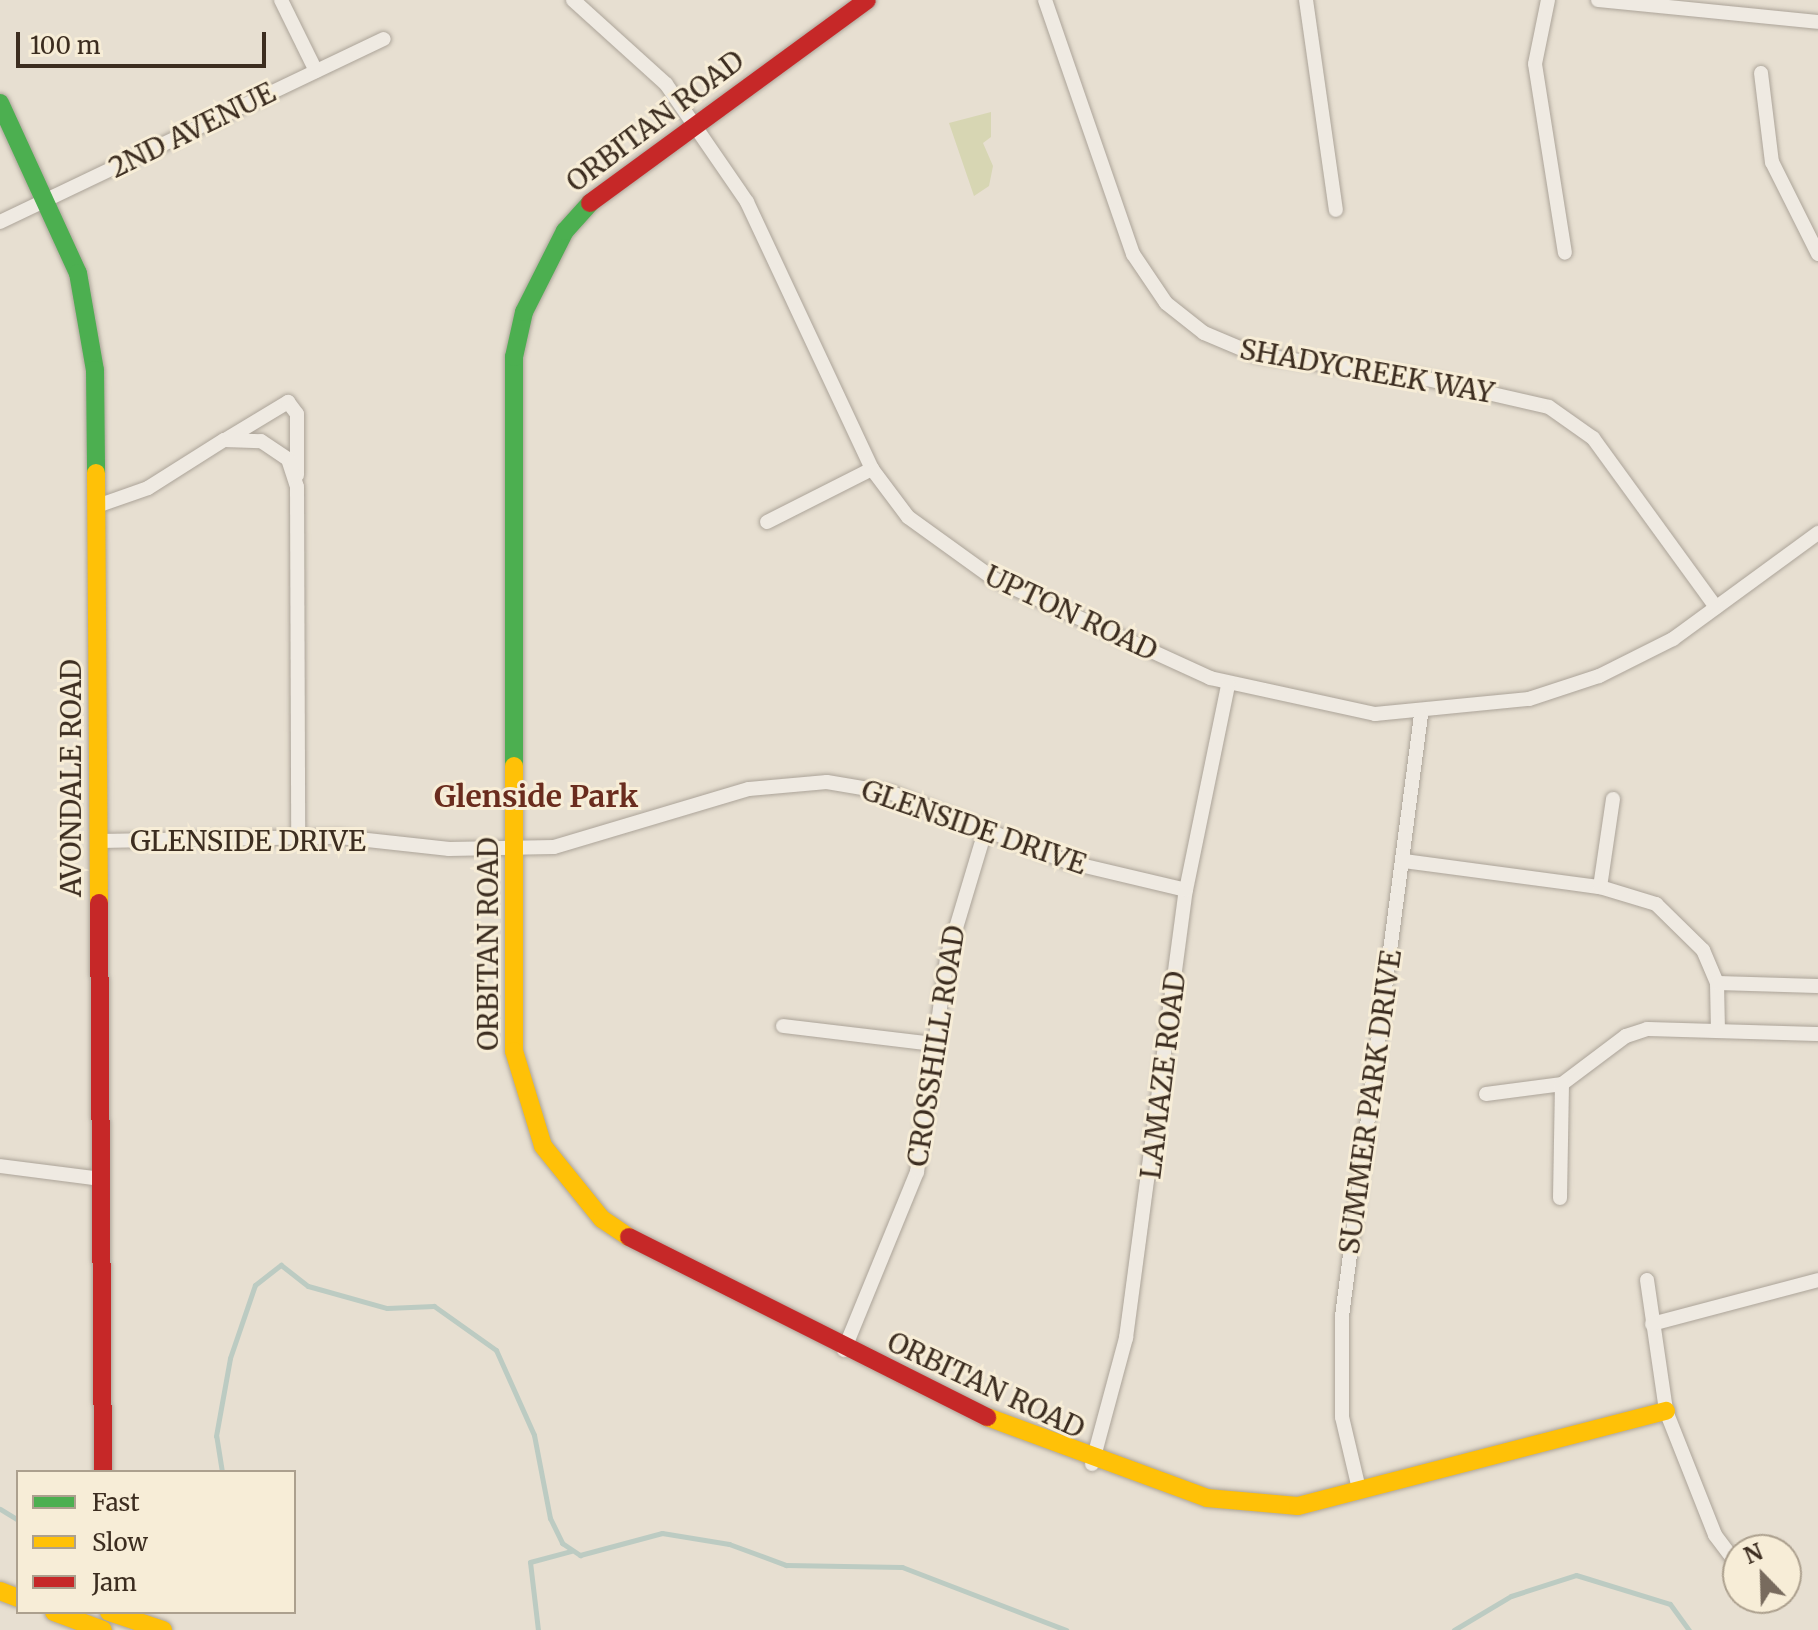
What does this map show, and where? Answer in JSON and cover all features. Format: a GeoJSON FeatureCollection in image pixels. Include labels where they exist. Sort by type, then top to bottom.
{"type":"FeatureCollection","features":[{"type":"Feature","properties":{"kind":"main road","name":"ORBITAN ROAD"},"geometry":{"type":"LineString","coordinates":[[867,0],[694,123],[582,208],[524,312],[514,357],[514,1051],[543,1146],[626,1238],[844,1350],[1092,1464],[1237,1505],[1298,1506],[1666,1411]]}},
{"type":"Feature","properties":{"kind":"main road","name":"AVONDALE ROAD"},"geometry":{"type":"LineString","coordinates":[[0,103],[78,273],[91,333],[97,506],[103,1470]]}},
{"type":"Feature","properties":{"kind":"main road"},"geometry":{"type":"LineString","coordinates":[[59,1614],[103,1630]]}},
{"type":"Feature","properties":{"kind":"main road"},"geometry":{"type":"LineString","coordinates":[[116,1614],[163,1630]]}},
{"type":"Feature","properties":{"kind":"street"},"geometry":{"type":"LineString","coordinates":[[281,0],[316,71]]}},
{"type":"Feature","properties":{"kind":"street","name":"UPTON ROAD"},"geometry":{"type":"LineString","coordinates":[[573,0],[650,68],[694,123],[767,240],[872,469],[908,517],[965,562],[1228,685],[1331,710],[1421,715],[1562,690],[1636,660],[1818,533]]}},
{"type":"Feature","properties":{"kind":"street","name":"SHADYCREEK WAY"},"geometry":{"type":"LineString","coordinates":[[1045,0],[1133,254],[1166,303],[1204,333],[1256,355],[1418,377],[1549,407],[1593,438],[1716,607]]}},
{"type":"Feature","properties":{"kind":"street"},"geometry":{"type":"LineString","coordinates":[[1306,0],[1336,210]]}},
{"type":"Feature","properties":{"kind":"street"},"geometry":{"type":"LineString","coordinates":[[1548,0],[1535,64],[1565,253]]}},
{"type":"Feature","properties":{"kind":"street"},"geometry":{"type":"LineString","coordinates":[[1598,0],[1818,22]]}},
{"type":"Feature","properties":{"kind":"street","name":"2ND AVENUE"},"geometry":{"type":"LineString","coordinates":[[0,222],[384,39]]}},
{"type":"Feature","properties":{"kind":"street"},"geometry":{"type":"LineString","coordinates":[[1761,73],[1772,162],[1818,254]]}},
{"type":"Feature","properties":{"kind":"street"},"geometry":{"type":"LineString","coordinates":[[97,506],[131,496],[288,402],[297,414],[298,837]]}},
{"type":"Feature","properties":{"kind":"street"},"geometry":{"type":"LineString","coordinates":[[224,440],[269,445],[288,459],[297,487]]}},
{"type":"Feature","properties":{"kind":"street"},"geometry":{"type":"LineString","coordinates":[[767,522],[872,469]]}},
{"type":"Feature","properties":{"kind":"street","name":"LAMAZE ROAD"},"geometry":{"type":"LineString","coordinates":[[1092,1464],[1143,1238],[1186,890],[1228,685]]}},
{"type":"Feature","properties":{"kind":"street","name":"SUMMER PARK DRIVE"},"geometry":{"type":"LineString","coordinates":[[1359,1489],[1341,1407],[1342,1316],[1421,715]]}},
{"type":"Feature","properties":{"kind":"street","name":"GLENSIDE DRIVE"},"geometry":{"type":"LineString","coordinates":[[99,841],[298,837],[516,848],[554,847],[741,791],[802,782],[858,784],[986,828],[1068,862],[1186,890]]}},
{"type":"Feature","properties":{"kind":"street"},"geometry":{"type":"LineString","coordinates":[[1600,887],[1613,799]]}},
{"type":"Feature","properties":{"kind":"street","name":"CROSSHILL ROAD"},"geometry":{"type":"LineString","coordinates":[[844,1350],[917,1172],[933,1044],[955,919],[986,828]]}},
{"type":"Feature","properties":{"kind":"street"},"geometry":{"type":"LineString","coordinates":[[1404,861],[1600,887],[1642,897],[1678,919],[1717,983],[1718,1029]]}},
{"type":"Feature","properties":{"kind":"street"},"geometry":{"type":"LineString","coordinates":[[1717,983],[1818,986]]}},
{"type":"Feature","properties":{"kind":"street"},"geometry":{"type":"LineString","coordinates":[[783,1026],[933,1044]]}},
{"type":"Feature","properties":{"kind":"street"},"geometry":{"type":"LineString","coordinates":[[1486,1094],[1562,1084],[1626,1036],[1718,1029],[1818,1034]]}},
{"type":"Feature","properties":{"kind":"street"},"geometry":{"type":"LineString","coordinates":[[1560,1198],[1562,1084]]}},
{"type":"Feature","properties":{"kind":"street"},"geometry":{"type":"LineString","coordinates":[[0,1166],[102,1179]]}},
{"type":"Feature","properties":{"kind":"street"},"geometry":{"type":"LineString","coordinates":[[1647,1280],[1666,1411],[1715,1535],[1722,1544]]}},
{"type":"Feature","properties":{"kind":"street"},"geometry":{"type":"LineString","coordinates":[[1652,1324],[1818,1280]]}},
{"type":"Feature","properties":{"kind":"green space"},"geometry":{"type":"Polygon","coordinates":[[[991,112],[991,137],[983,143],[993,166],[989,186],[974,196],[949,123],[991,112]]]}},
{"type":"Feature","properties":{"kind":"waterway"},"geometry":{"type":"LineString","coordinates":[[222,1470],[216,1436],[230,1358],[255,1285],[281,1265],[308,1286],[387,1308],[434,1306],[496,1350],[534,1435],[550,1518],[562,1543],[580,1555],[662,1533],[729,1544],[786,1565],[902,1567],[1066,1630]]}},
{"type":"Feature","properties":{"kind":"waterway"},"geometry":{"type":"LineString","coordinates":[[0,1509],[16,1519]]}},
{"type":"Feature","properties":{"kind":"waterway"},"geometry":{"type":"LineString","coordinates":[[538,1630],[530,1562],[571,1551]]}},
{"type":"Feature","properties":{"kind":"waterway"},"geometry":{"type":"LineString","coordinates":[[1454,1630],[1511,1596],[1576,1575],[1670,1604],[1689,1630]]}},
{"type":"Feature","properties":{"kind":"traffic: fast"},"geometry":{"type":"LineString","coordinates":[[0,103],[78,273],[95,370],[96,473]]}},
{"type":"Feature","properties":{"kind":"traffic: fast"},"geometry":{"type":"LineString","coordinates":[[514,766],[514,357],[524,312],[565,231],[590,203]]}},
{"type":"Feature","properties":{"kind":"traffic: slow"},"geometry":{"type":"LineString","coordinates":[[96,473],[99,903]]}},
{"type":"Feature","properties":{"kind":"traffic: slow"},"geometry":{"type":"LineString","coordinates":[[514,766],[514,1051],[543,1146],[602,1219],[629,1237]]}},
{"type":"Feature","properties":{"kind":"traffic: slow"},"geometry":{"type":"LineString","coordinates":[[987,1417],[1207,1498],[1298,1506],[1666,1411]]}},
{"type":"Feature","properties":{"kind":"traffic: slow"},"geometry":{"type":"LineString","coordinates":[[0,1591],[16,1597]]}},
{"type":"Feature","properties":{"kind":"traffic: slow"},"geometry":{"type":"LineString","coordinates":[[59,1614],[103,1630]]}},
{"type":"Feature","properties":{"kind":"traffic: slow"},"geometry":{"type":"LineString","coordinates":[[115,1614],[163,1630]]}},
{"type":"Feature","properties":{"kind":"traffic: jam"},"geometry":{"type":"LineString","coordinates":[[590,203],[867,0]]}},
{"type":"Feature","properties":{"kind":"traffic: jam"},"geometry":{"type":"LineString","coordinates":[[99,903],[103,1470]]}},
{"type":"Feature","properties":{"kind":"traffic: jam"},"geometry":{"type":"LineString","coordinates":[[629,1237],[987,1417]]}},
{"type":"Feature","properties":{"kind":"district","name":"Glenside Park"},"geometry":{"type":"Point","coordinates":[536,796]}}]}
